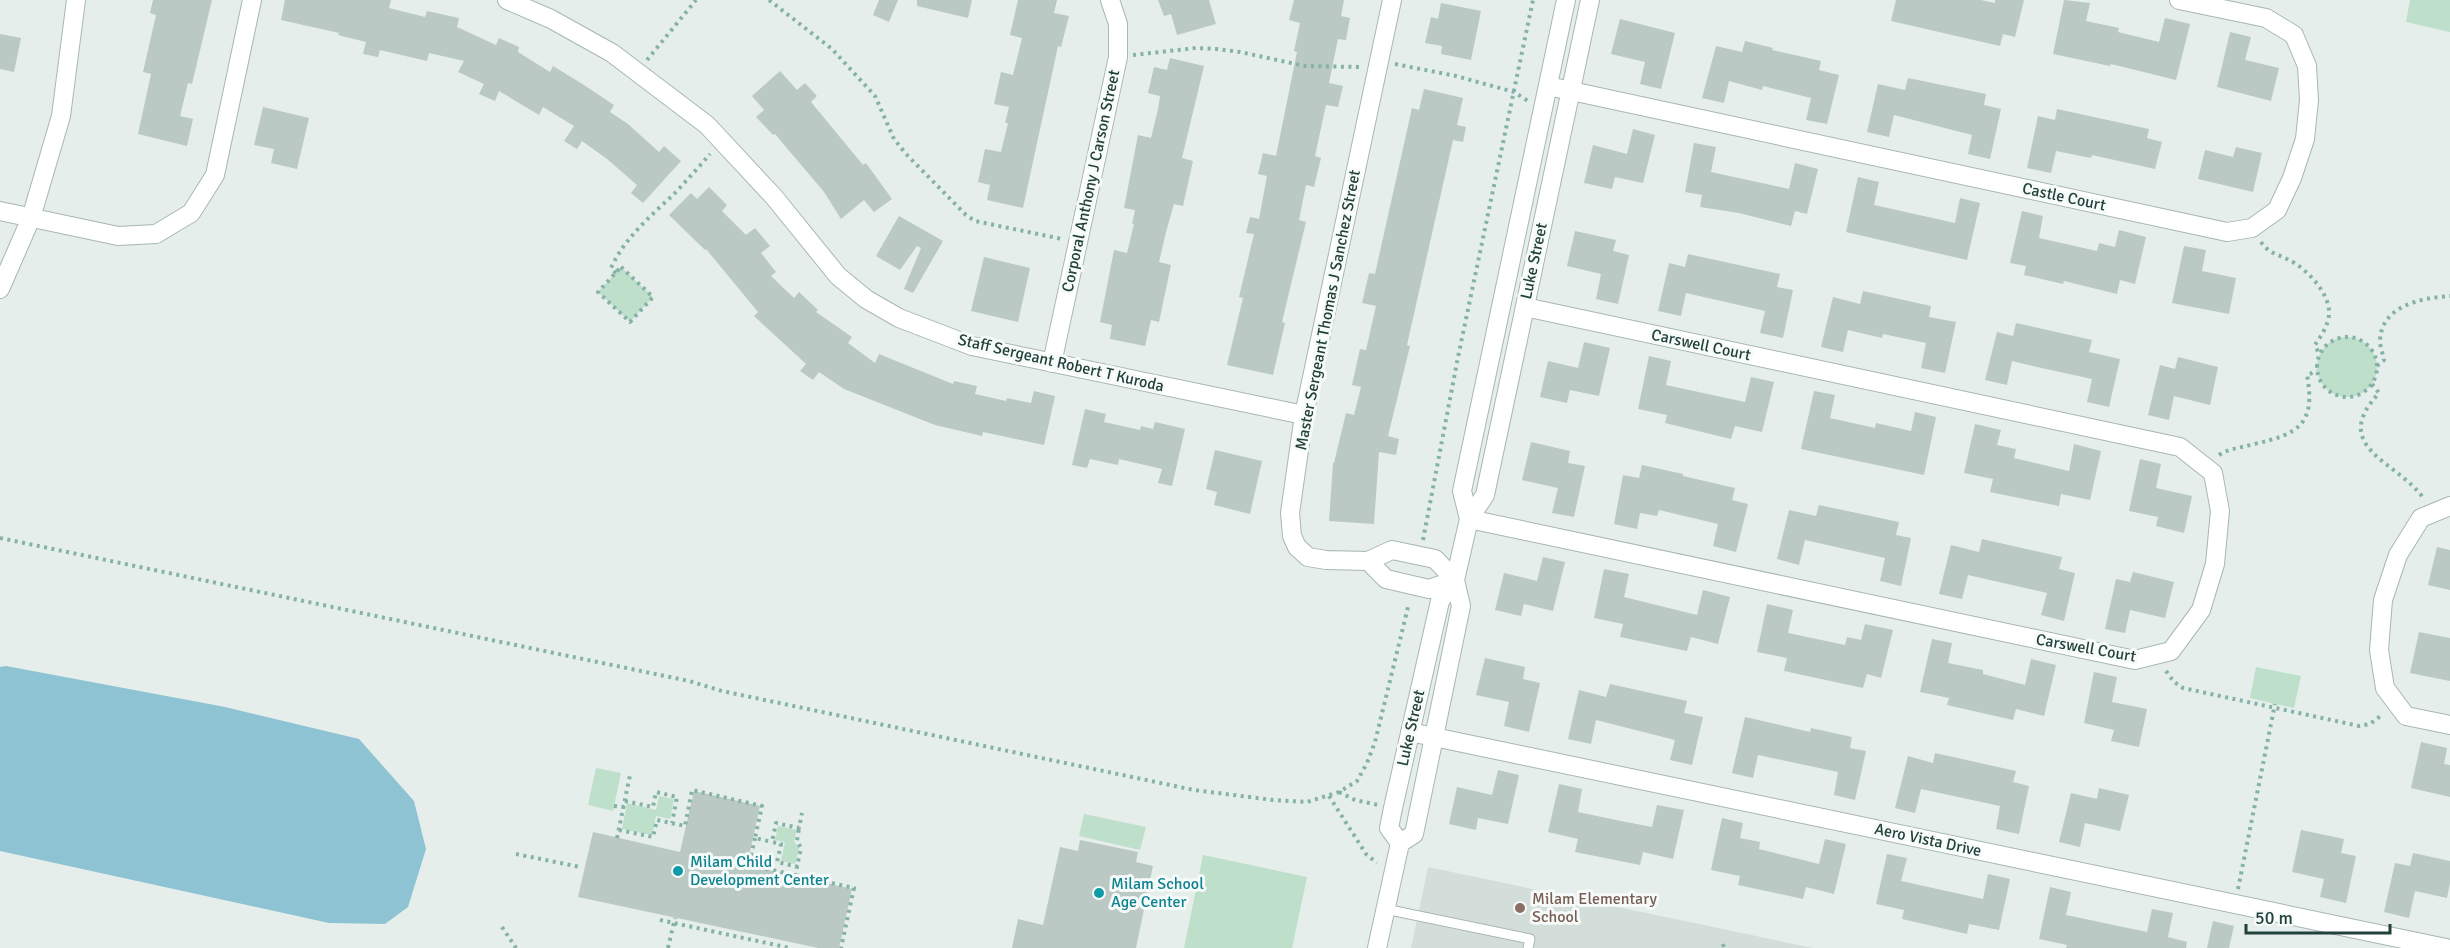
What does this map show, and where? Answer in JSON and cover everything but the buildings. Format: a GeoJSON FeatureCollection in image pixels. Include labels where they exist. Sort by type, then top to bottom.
{"type":"FeatureCollection","features":[{"type":"Feature","properties":{"kind":"street"},"geometry":{"type":"LineString","coordinates":[[0,211],[118,236],[156,234],[191,213],[215,175],[252,0]]}},
{"type":"Feature","properties":{"kind":"street","name":"Staff Sergeant Robert T Kuroda"},"geometry":{"type":"LineString","coordinates":[[507,0],[551,19],[602,47],[707,125],[774,197],[838,276],[866,299],[899,318],[972,346],[1304,415]]}},
{"type":"Feature","properties":{"kind":"street","name":"Corporal Anthony J Carson Street"},"geometry":{"type":"LineString","coordinates":[[1052,363],[1118,57],[1118,24],[1110,0]]}},
{"type":"Feature","properties":{"kind":"street","name":"Master Sergeant Thomas J Sanchez Street"},"geometry":{"type":"LineString","coordinates":[[1392,0],[1304,415],[1290,513],[1292,536],[1297,547],[1308,557],[1368,561],[1392,550],[1435,559],[1455,580]]}},
{"type":"Feature","properties":{"kind":"street","name":"Luke Street"},"geometry":{"type":"LineString","coordinates":[[1469,519],[1462,491],[1566,0]]}},
{"type":"Feature","properties":{"kind":"street","name":"Luke Street"},"geometry":{"type":"LineString","coordinates":[[1400,843],[1389,828],[1410,732],[1440,601],[1455,580],[1469,519],[1485,495],[1590,0]]}},
{"type":"Feature","properties":{"kind":"street","name":"Castle Court"},"geometry":{"type":"LineString","coordinates":[[1548,86],[2227,232],[2252,228],[2277,210],[2292,178],[2305,139],[2309,100],[2307,66],[2294,35],[2266,18],[2179,0]]}},
{"type":"Feature","properties":{"kind":"street"},"geometry":{"type":"LineString","coordinates":[[0,290],[31,218],[61,116],[72,1]]}},
{"type":"Feature","properties":{"kind":"street","name":"Carswell Court"},"geometry":{"type":"LineString","coordinates":[[1469,519],[2135,660],[2171,651],[2200,610],[2215,564],[2220,511],[2213,473],[2180,447],[1525,307]]}},
{"type":"Feature","properties":{"kind":"street"},"geometry":{"type":"LineString","coordinates":[[2442,510],[2421,518],[2398,555],[2383,600],[2379,650],[2385,688],[2406,716],[2450,725]]}},
{"type":"Feature","properties":{"kind":"street"},"geometry":{"type":"LineString","coordinates":[[1368,561],[1386,579],[1429,589],[1455,580]]}},
{"type":"Feature","properties":{"kind":"street","name":"Luke Street"},"geometry":{"type":"LineString","coordinates":[[1377,948],[1400,843],[1414,834],[1461,606],[1455,580]]}},
{"type":"Feature","properties":{"kind":"street","name":"Aero Vista Drive"},"geometry":{"type":"LineString","coordinates":[[1410,732],[2446,948]]}},
{"type":"Feature","properties":{"kind":"lane"},"geometry":{"type":"LineString","coordinates":[[1385,909],[1530,939],[1528,948]]}},
{"type":"Feature","properties":{"kind":"path"},"geometry":{"type":"LineString","coordinates":[[769,0],[832,49],[875,96],[894,139],[906,154],[970,218],[1078,243]]}},
{"type":"Feature","properties":{"kind":"path"},"geometry":{"type":"LineString","coordinates":[[1420,556],[1458,357],[1533,0]]}},
{"type":"Feature","properties":{"kind":"path"},"geometry":{"type":"LineString","coordinates":[[638,72],[694,1]]}},
{"type":"Feature","properties":{"kind":"path"},"geometry":{"type":"LineString","coordinates":[[1118,57],[1206,48],[1240,51],[1305,66],[1342,68],[1398,64],[1514,92],[1542,111]]}},
{"type":"Feature","properties":{"kind":"path"},"geometry":{"type":"LineString","coordinates":[[616,273],[611,268],[616,257],[650,214],[673,195],[722,141]]}},
{"type":"Feature","properties":{"kind":"path"},"geometry":{"type":"LineString","coordinates":[[2260,241],[2272,254],[2289,260],[2303,269],[2327,300],[2330,315],[2315,345],[2319,355],[2317,371],[2322,384],[2337,396],[2357,396],[2372,384],[2377,366],[2384,360],[2380,341],[2391,312],[2432,297],[2450,296]]}},
{"type":"Feature","properties":{"kind":"path"},"geometry":{"type":"LineString","coordinates":[[621,267],[653,297],[630,322],[598,292],[616,273],[621,267]]}},
{"type":"Feature","properties":{"kind":"path"},"geometry":{"type":"LineString","coordinates":[[2319,355],[2333,340],[2343,337],[2354,338],[2370,348],[2377,366]]}},
{"type":"Feature","properties":{"kind":"path"},"geometry":{"type":"LineString","coordinates":[[2203,465],[2229,449],[2289,434],[2301,426],[2310,408],[2307,375],[2317,371]]}},
{"type":"Feature","properties":{"kind":"path"},"geometry":{"type":"LineString","coordinates":[[2372,384],[2379,393],[2362,415],[2361,426],[2367,449],[2442,510]]}},
{"type":"Feature","properties":{"kind":"path"},"geometry":{"type":"LineString","coordinates":[[0,538],[689,681],[722,690],[1194,790],[1307,802],[1329,796],[1357,781],[1368,763],[1413,585]]}},
{"type":"Feature","properties":{"kind":"path"},"geometry":{"type":"LineString","coordinates":[[2155,655],[2174,682],[2183,688],[2359,726],[2370,724],[2397,704]]}},
{"type":"Feature","properties":{"kind":"path"},"geometry":{"type":"LineString","coordinates":[[2235,904],[2274,706]]}},
{"type":"Feature","properties":{"kind":"path"},"geometry":{"type":"LineString","coordinates":[[617,838],[630,775]]}},
{"type":"Feature","properties":{"kind":"path"},"geometry":{"type":"LineString","coordinates":[[619,830],[653,837],[657,820],[685,826],[692,790],[762,806],[749,865],[854,888],[840,948]]}},
{"type":"Feature","properties":{"kind":"path"},"geometry":{"type":"LineString","coordinates":[[625,801],[653,807],[656,792],[677,797],[672,823]]}},
{"type":"Feature","properties":{"kind":"path"},"geometry":{"type":"LineString","coordinates":[[1338,792],[1355,800],[1393,808]]}},
{"type":"Feature","properties":{"kind":"path"},"geometry":{"type":"LineString","coordinates":[[1329,796],[1365,854],[1393,873]]}},
{"type":"Feature","properties":{"kind":"path"},"geometry":{"type":"LineString","coordinates":[[614,806],[624,807]]}},
{"type":"Feature","properties":{"kind":"path"},"geometry":{"type":"LineString","coordinates":[[795,876],[801,848],[797,842],[802,813]]}},
{"type":"Feature","properties":{"kind":"path"},"geometry":{"type":"LineString","coordinates":[[772,842],[776,823],[799,828]]}},
{"type":"Feature","properties":{"kind":"path"},"geometry":{"type":"LineString","coordinates":[[755,838],[781,844],[777,862],[798,867]]}},
{"type":"Feature","properties":{"kind":"path"},"geometry":{"type":"LineString","coordinates":[[516,854],[580,867]]}},
{"type":"Feature","properties":{"kind":"path"},"geometry":{"type":"LineString","coordinates":[[660,920],[674,921],[773,946],[790,948]]}},
{"type":"Feature","properties":{"kind":"path"},"geometry":{"type":"LineString","coordinates":[[668,948],[674,921]]}},
{"type":"Feature","properties":{"kind":"path"},"geometry":{"type":"LineString","coordinates":[[501,927],[516,948]]}},
{"type":"Feature","properties":{"kind":"shaded area","name":"Milam Elementary School"},"geometry":{"type":"Polygon","coordinates":[[[1428,867],[1813,948],[1411,948],[1428,867]]]}},
{"type":"Feature","properties":{"kind":"green space"},"geometry":{"type":"Polygon","coordinates":[[[2410,0],[2450,0],[2450,32],[2406,22],[2410,0]]]}},
{"type":"Feature","properties":{"kind":"green space"},"geometry":{"type":"Polygon","coordinates":[[[621,267],[653,297],[630,322],[598,292],[621,267]]]}},
{"type":"Feature","properties":{"kind":"green space"},"geometry":{"type":"Polygon","coordinates":[[[2341,337],[2353,337],[2364,342],[2372,350],[2377,367],[2375,379],[2364,392],[2353,397],[2341,397],[2330,392],[2322,384],[2317,373],[2317,361],[2322,350],[2330,342],[2341,337]]]}},
{"type":"Feature","properties":{"kind":"green space"},"geometry":{"type":"Polygon","coordinates":[[[2256,667],[2301,676],[2294,708],[2250,698],[2256,667]]]}},
{"type":"Feature","properties":{"kind":"green space"},"geometry":{"type":"Polygon","coordinates":[[[596,768],[621,773],[613,811],[588,805],[596,768]]]}},
{"type":"Feature","properties":{"kind":"green space"},"geometry":{"type":"Polygon","coordinates":[[[659,796],[674,799],[670,819],[656,816],[652,835],[622,829],[627,803],[656,810],[659,796]]]}},
{"type":"Feature","properties":{"kind":"green space"},"geometry":{"type":"Polygon","coordinates":[[[1084,814],[1146,827],[1140,850],[1079,836],[1084,814]]]}},
{"type":"Feature","properties":{"kind":"green space"},"geometry":{"type":"Polygon","coordinates":[[[778,826],[797,830],[794,841],[799,848],[795,864],[781,861],[785,842],[775,840],[778,826]]]}},
{"type":"Feature","properties":{"kind":"green space"},"geometry":{"type":"Polygon","coordinates":[[[1203,855],[1307,877],[1292,948],[1184,948],[1203,855]]]}},
{"type":"Feature","properties":{"kind":"water"},"geometry":{"type":"Polygon","coordinates":[[[6,666],[225,707],[359,739],[414,801],[426,849],[408,907],[385,924],[329,923],[0,851],[0,667],[6,666]]]}},
{"type":"Feature","properties":{"kind":"place","name":"Milam Child Development Center"},"geometry":{"type":"Point","coordinates":[678,871]}},
{"type":"Feature","properties":{"kind":"place","name":"Milam School Age Center"},"geometry":{"type":"Point","coordinates":[1099,893]}},
{"type":"Feature","properties":{"kind":"place","name":"Milam Elementary School"},"geometry":{"type":"Point","coordinates":[1520,908]}}]}
